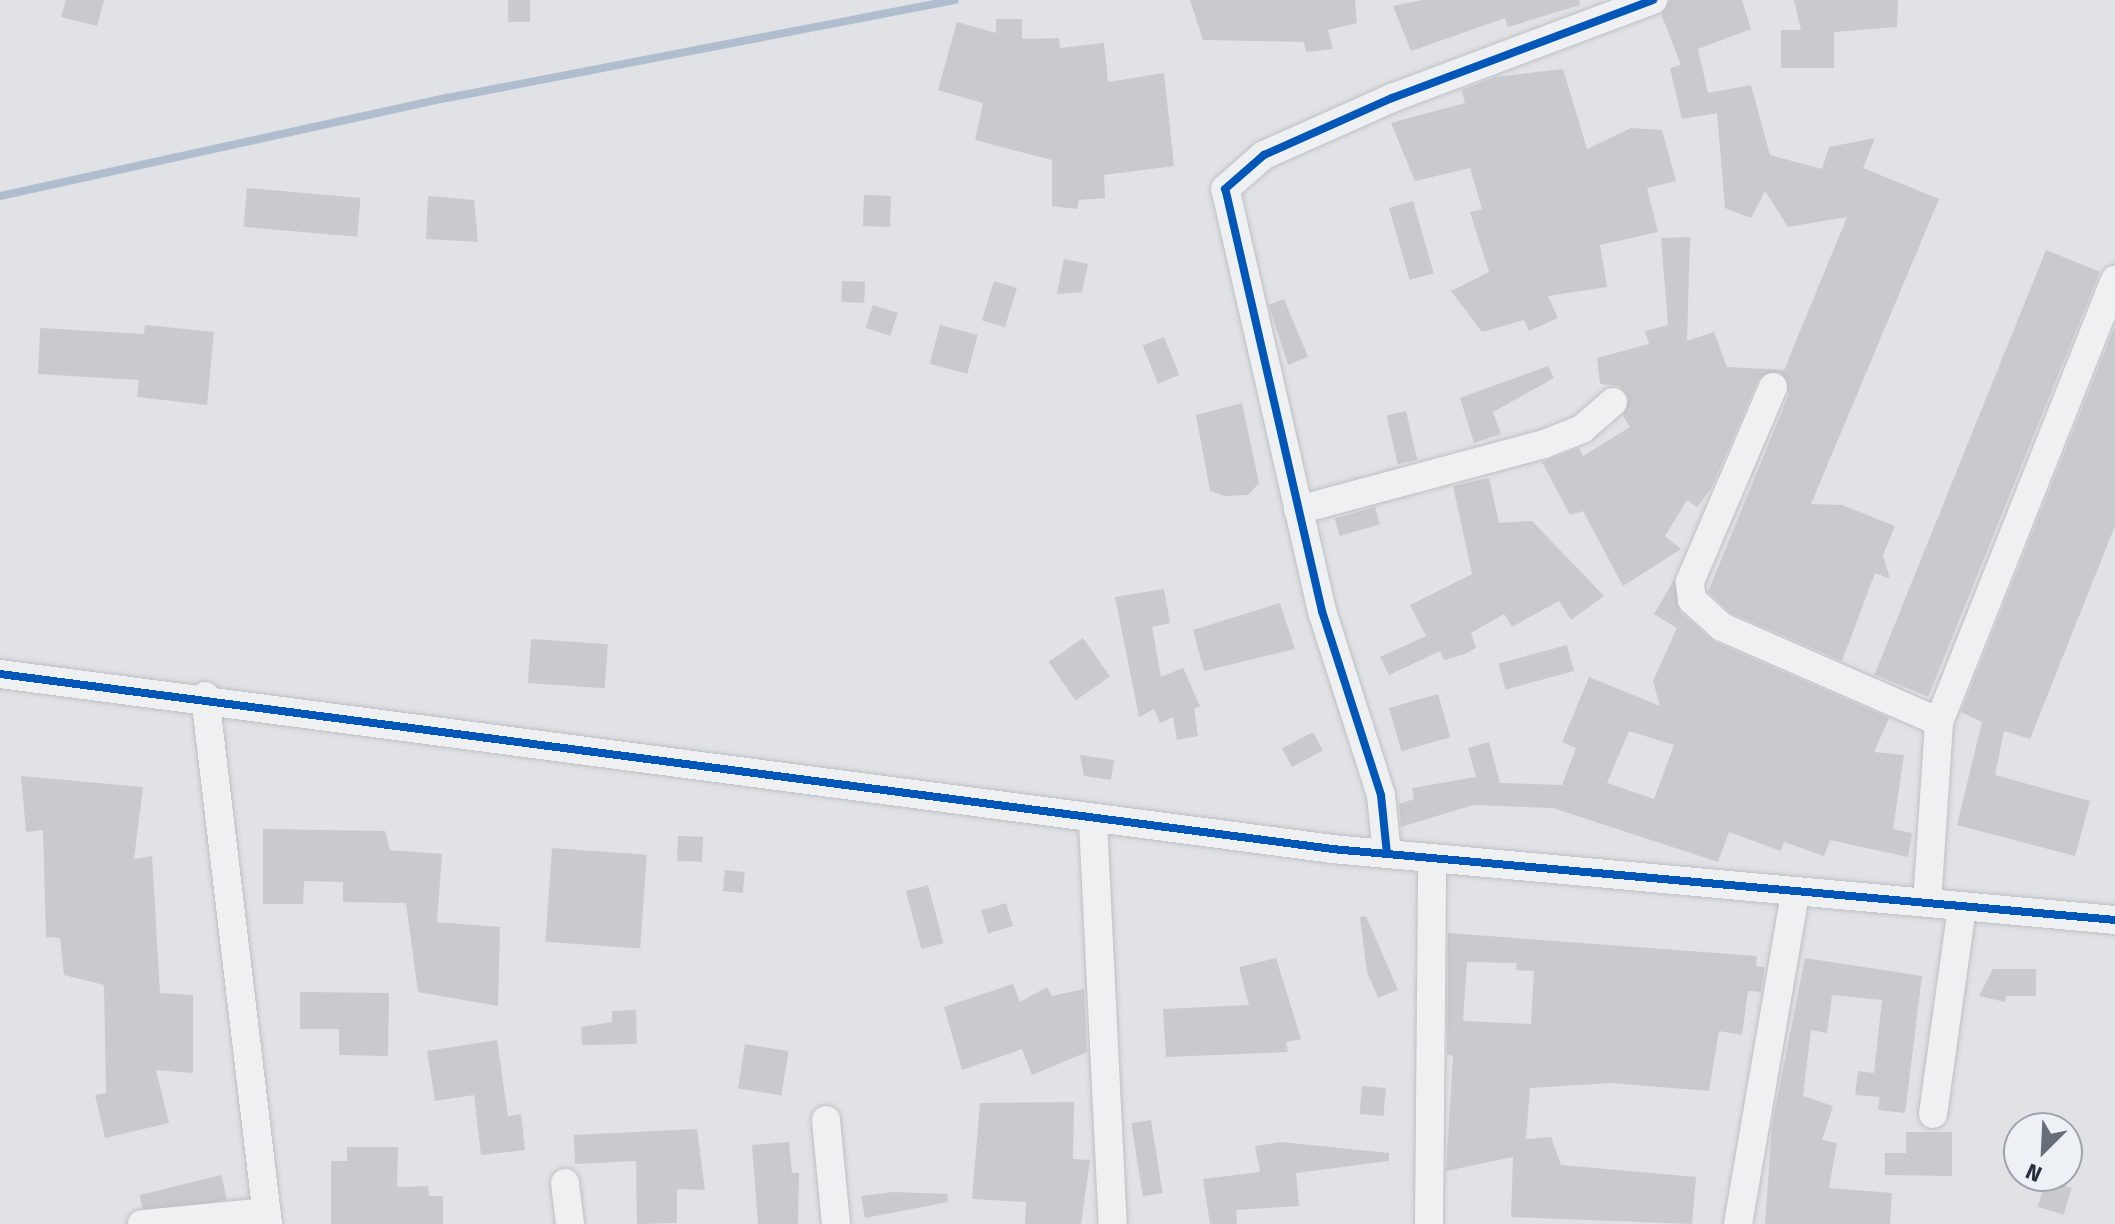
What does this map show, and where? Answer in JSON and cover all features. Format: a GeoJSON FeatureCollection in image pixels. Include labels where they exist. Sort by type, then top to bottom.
{"type":"FeatureCollection","features":[{"type":"Feature","properties":{"kind":"street"},"geometry":{"type":"LineString","coordinates":[[1387,854],[1374,767],[1322,611],[1227,184],[1264,155],[1392,98],[1653,0]]}},
{"type":"Feature","properties":{"kind":"street"},"geometry":{"type":"LineString","coordinates":[[1927,903],[1939,722],[2115,280]]}},
{"type":"Feature","properties":{"kind":"street"},"geometry":{"type":"LineString","coordinates":[[1773,387],[1690,582],[1692,600],[1722,627],[1939,722]]}},
{"type":"Feature","properties":{"kind":"street"},"geometry":{"type":"LineString","coordinates":[[1298,510],[1544,444],[1582,429],[1613,402]]}},
{"type":"Feature","properties":{"kind":"street"},"geometry":{"type":"LineString","coordinates":[[0,674],[205,696],[1093,821],[1387,854],[1795,894],[2115,920]]}},
{"type":"Feature","properties":{"kind":"street"},"geometry":{"type":"LineString","coordinates":[[142,1224],[267,1218],[205,696]]}},
{"type":"Feature","properties":{"kind":"street"},"geometry":{"type":"LineString","coordinates":[[1093,821],[1113,1224]]}},
{"type":"Feature","properties":{"kind":"street"},"geometry":{"type":"LineString","coordinates":[[1429,1224],[1432,858]]}},
{"type":"Feature","properties":{"kind":"street"},"geometry":{"type":"LineString","coordinates":[[1738,1224],[1795,894]]}},
{"type":"Feature","properties":{"kind":"street"},"geometry":{"type":"LineString","coordinates":[[1933,1114],[1962,907]]}},
{"type":"Feature","properties":{"kind":"street"},"geometry":{"type":"LineString","coordinates":[[826,1120],[836,1224]]}},
{"type":"Feature","properties":{"kind":"street"},"geometry":{"type":"LineString","coordinates":[[565,1183],[570,1224]]}},
{"type":"Feature","properties":{"kind":"building"},"geometry":{"type":"Polygon","coordinates":[[[66,0],[104,0],[97,26],[61,17],[66,0]]]}},
{"type":"Feature","properties":{"kind":"building"},"geometry":{"type":"Polygon","coordinates":[[[508,0],[530,0],[530,22],[508,22],[508,0]]]}},
{"type":"Feature","properties":{"kind":"building"},"geometry":{"type":"Polygon","coordinates":[[[1190,0],[1355,0],[1357,23],[1328,30],[1333,49],[1306,52],[1304,42],[1203,40],[1190,0]]]}},
{"type":"Feature","properties":{"kind":"building"},"geometry":{"type":"Polygon","coordinates":[[[1422,0],[1579,0],[1580,5],[1508,27],[1505,18],[1411,51],[1393,6],[1422,0]]]}},
{"type":"Feature","properties":{"kind":"building"},"geometry":{"type":"Polygon","coordinates":[[[1670,0],[1742,0],[1751,29],[1698,49],[1708,93],[1751,85],[1770,155],[1822,169],[1829,147],[1875,138],[1863,168],[1939,199],[1811,504],[1842,505],[1895,526],[1883,555],[1890,579],[1875,573],[1842,661],[1731,613],[1708,592],[1789,394],[1780,372],[1758,380],[1711,489],[1697,507],[1687,500],[1665,536],[1681,549],[1623,586],[1583,511],[1570,515],[1542,462],[1579,448],[1583,456],[1630,427],[1623,416],[1629,398],[1619,386],[1600,384],[1597,358],[1649,344],[1645,331],[1668,325],[1661,238],[1690,237],[1687,341],[1714,332],[1727,367],[1784,370],[1847,217],[1788,227],[1765,191],[1751,218],[1725,208],[1717,113],[1682,119],[1670,68],[1681,65],[1661,14],[1670,0]]]}},
{"type":"Feature","properties":{"kind":"building"},"geometry":{"type":"Polygon","coordinates":[[[1794,0],[1898,0],[1897,27],[1834,32],[1834,68],[1781,68],[1781,30],[1801,30],[1794,0]]]}},
{"type":"Feature","properties":{"kind":"building"},"geometry":{"type":"Polygon","coordinates":[[[996,19],[1022,19],[1022,39],[1059,38],[1060,48],[1104,43],[1108,82],[1164,73],[1174,166],[1104,175],[1105,198],[1079,200],[1077,209],[1052,206],[1052,160],[975,140],[983,103],[938,90],[957,22],[996,33],[996,19]]]}},
{"type":"Feature","properties":{"kind":"building"},"geometry":{"type":"Polygon","coordinates":[[[1563,69],[1587,149],[1631,128],[1662,130],[1676,181],[1647,188],[1658,232],[1600,245],[1607,287],[1548,296],[1558,318],[1529,331],[1524,320],[1482,332],[1451,291],[1489,272],[1470,212],[1482,209],[1470,168],[1415,181],[1391,123],[1465,103],[1462,90],[1495,77],[1563,69]]]}},
{"type":"Feature","properties":{"kind":"building"},"geometry":{"type":"Polygon","coordinates":[[[247,188],[361,198],[357,237],[244,227],[247,188]]]}},
{"type":"Feature","properties":{"kind":"building"},"geometry":{"type":"Polygon","coordinates":[[[864,195],[891,196],[890,227],[863,226],[864,195]]]}},
{"type":"Feature","properties":{"kind":"building"},"geometry":{"type":"Polygon","coordinates":[[[428,196],[474,200],[478,242],[426,239],[428,196]]]}},
{"type":"Feature","properties":{"kind":"building"},"geometry":{"type":"Polygon","coordinates":[[[1413,201],[1434,273],[1410,280],[1389,208],[1413,201]]]}},
{"type":"Feature","properties":{"kind":"building"},"geometry":{"type":"Polygon","coordinates":[[[2046,250],[2100,272],[1928,696],[1874,675],[2046,250]]]}},
{"type":"Feature","properties":{"kind":"building"},"geometry":{"type":"Polygon","coordinates":[[[1064,259],[1088,264],[1082,292],[1057,294],[1064,259]]]}},
{"type":"Feature","properties":{"kind":"building"},"geometry":{"type":"Polygon","coordinates":[[[842,281],[865,282],[864,303],[841,302],[842,281]]]}},
{"type":"Feature","properties":{"kind":"building"},"geometry":{"type":"Polygon","coordinates":[[[994,281],[1017,288],[1005,327],[982,320],[994,281]]]}},
{"type":"Feature","properties":{"kind":"building"},"geometry":{"type":"Polygon","coordinates":[[[1284,299],[1308,357],[1288,365],[1269,305],[1284,299]]]}},
{"type":"Feature","properties":{"kind":"building"},"geometry":{"type":"Polygon","coordinates":[[[873,305],[898,313],[890,336],[866,328],[873,305]]]}},
{"type":"Feature","properties":{"kind":"building"},"geometry":{"type":"Polygon","coordinates":[[[145,325],[214,332],[207,405],[137,397],[139,380],[38,374],[40,328],[144,334],[145,325]]]}},
{"type":"Feature","properties":{"kind":"building"},"geometry":{"type":"Polygon","coordinates":[[[940,325],[978,335],[967,374],[930,364],[940,325]]]}},
{"type":"Feature","properties":{"kind":"building"},"geometry":{"type":"Polygon","coordinates":[[[2115,326],[2115,526],[2030,739],[2004,731],[1995,775],[2090,801],[2075,856],[1957,825],[1982,722],[1961,712],[2115,326]]]}},
{"type":"Feature","properties":{"kind":"building"},"geometry":{"type":"Polygon","coordinates":[[[1164,337],[1179,375],[1158,384],[1143,346],[1164,337]]]}},
{"type":"Feature","properties":{"kind":"building"},"geometry":{"type":"Polygon","coordinates":[[[1548,366],[1554,378],[1493,412],[1501,434],[1474,443],[1460,398],[1548,366]]]}},
{"type":"Feature","properties":{"kind":"building"},"geometry":{"type":"Polygon","coordinates":[[[1242,403],[1259,483],[1248,495],[1225,496],[1210,491],[1196,415],[1242,403]]]}},
{"type":"Feature","properties":{"kind":"building"},"geometry":{"type":"Polygon","coordinates":[[[1406,411],[1417,460],[1398,464],[1387,415],[1406,411]]]}},
{"type":"Feature","properties":{"kind":"building"},"geometry":{"type":"Polygon","coordinates":[[[1489,478],[1499,523],[1532,521],[1604,596],[1571,620],[1559,601],[1512,627],[1504,614],[1471,633],[1476,648],[1465,654],[1444,660],[1440,651],[1389,675],[1380,657],[1426,636],[1410,605],[1472,574],[1453,486],[1489,478]]]}},
{"type":"Feature","properties":{"kind":"building"},"geometry":{"type":"Polygon","coordinates":[[[1375,507],[1380,524],[1340,536],[1335,519],[1375,507]]]}},
{"type":"Feature","properties":{"kind":"building"},"geometry":{"type":"Polygon","coordinates":[[[1674,580],[1680,612],[1715,642],[1889,718],[1874,752],[1904,755],[1893,829],[1912,833],[1908,857],[1830,840],[1824,856],[1784,842],[1781,851],[1729,832],[1718,862],[1553,808],[1473,805],[1401,827],[1399,804],[1414,799],[1412,788],[1476,777],[1468,748],[1489,742],[1500,783],[1562,785],[1576,748],[1562,742],[1589,677],[1660,706],[1653,681],[1677,628],[1654,614],[1674,580]],[[1629,731],[1607,783],[1654,799],[1674,745],[1629,731]]]}},
{"type":"Feature","properties":{"kind":"building"},"geometry":{"type":"Polygon","coordinates":[[[1164,589],[1170,623],[1152,627],[1161,677],[1183,668],[1200,706],[1194,709],[1198,736],[1177,740],[1173,717],[1160,723],[1154,709],[1139,717],[1115,597],[1164,589]]]}},
{"type":"Feature","properties":{"kind":"building"},"geometry":{"type":"Polygon","coordinates":[[[1280,603],[1295,649],[1204,671],[1193,630],[1280,603]]]}},
{"type":"Feature","properties":{"kind":"building"},"geometry":{"type":"Polygon","coordinates":[[[1083,638],[1110,677],[1076,701],[1049,662],[1083,638]]]}},
{"type":"Feature","properties":{"kind":"building"},"geometry":{"type":"Polygon","coordinates":[[[531,639],[608,644],[605,688],[528,683],[531,639]]]}},
{"type":"Feature","properties":{"kind":"building"},"geometry":{"type":"Polygon","coordinates":[[[1567,645],[1574,671],[1505,689],[1498,663],[1567,645]]]}},
{"type":"Feature","properties":{"kind":"building"},"geometry":{"type":"Polygon","coordinates":[[[1438,694],[1450,737],[1401,751],[1389,708],[1438,694]]]}},
{"type":"Feature","properties":{"kind":"building"},"geometry":{"type":"Polygon","coordinates":[[[1313,732],[1323,751],[1292,767],[1282,748],[1313,732]]]}},
{"type":"Feature","properties":{"kind":"building"},"geometry":{"type":"Polygon","coordinates":[[[1080,755],[1114,760],[1111,780],[1084,776],[1080,755]]]}},
{"type":"Feature","properties":{"kind":"building"},"geometry":{"type":"Polygon","coordinates":[[[21,776],[143,787],[134,859],[152,856],[160,993],[193,995],[193,1073],[156,1070],[169,1123],[105,1138],[95,1095],[106,1093],[104,985],[64,975],[60,938],[46,937],[43,830],[26,832],[21,776]]]}},
{"type":"Feature","properties":{"kind":"building"},"geometry":{"type":"Polygon","coordinates":[[[263,829],[385,831],[390,850],[442,854],[437,922],[500,927],[498,1006],[418,992],[406,903],[343,902],[343,882],[304,881],[303,904],[263,904],[263,829]]]}},
{"type":"Feature","properties":{"kind":"building"},"geometry":{"type":"Polygon","coordinates":[[[678,836],[703,837],[702,862],[677,861],[678,836]]]}},
{"type":"Feature","properties":{"kind":"building"},"geometry":{"type":"Polygon","coordinates":[[[552,848],[647,855],[640,948],[545,942],[552,848]]]}},
{"type":"Feature","properties":{"kind":"building"},"geometry":{"type":"Polygon","coordinates":[[[725,870],[745,872],[743,893],[723,891],[725,870]]]}},
{"type":"Feature","properties":{"kind":"building"},"geometry":{"type":"Polygon","coordinates":[[[928,885],[944,943],[921,949],[906,891],[928,885]]]}},
{"type":"Feature","properties":{"kind":"building"},"geometry":{"type":"Polygon","coordinates":[[[1006,903],[1013,926],[988,934],[981,911],[1006,903]]]}},
{"type":"Feature","properties":{"kind":"building"},"geometry":{"type":"Polygon","coordinates":[[[1366,916],[1398,990],[1378,998],[1367,972],[1360,917],[1366,916]]]}},
{"type":"Feature","properties":{"kind":"building"},"geometry":{"type":"Polygon","coordinates":[[[1448,933],[1757,956],[1756,966],[1765,967],[1761,992],[1748,991],[1742,1035],[1719,1031],[1709,1091],[1611,1083],[1530,1088],[1526,1139],[1551,1137],[1561,1165],[1696,1177],[1692,1224],[1511,1217],[1513,1157],[1446,1171],[1453,1056],[1447,1054],[1448,933]],[[1467,962],[1463,1021],[1531,1024],[1534,971],[1516,970],[1517,963],[1467,962]]]}},
{"type":"Feature","properties":{"kind":"building"},"geometry":{"type":"Polygon","coordinates":[[[1276,958],[1301,1039],[1286,1042],[1288,1052],[1166,1057],[1163,1009],[1249,1005],[1239,967],[1276,958]]]}},
{"type":"Feature","properties":{"kind":"building"},"geometry":{"type":"Polygon","coordinates":[[[1805,958],[1922,976],[1905,1113],[1878,1110],[1880,1097],[1855,1095],[1858,1071],[1874,1073],[1882,1000],[1832,995],[1827,1033],[1811,1030],[1803,1096],[1833,1106],[1822,1140],[1837,1143],[1829,1188],[1892,1193],[1890,1224],[1765,1224],[1772,1125],[1805,958]]]}},
{"type":"Feature","properties":{"kind":"building"},"geometry":{"type":"Polygon","coordinates":[[[1993,969],[2036,969],[2036,996],[2006,996],[2005,1002],[1979,996],[1993,969]]]}},
{"type":"Feature","properties":{"kind":"building"},"geometry":{"type":"Polygon","coordinates":[[[1013,984],[1020,1002],[1047,987],[1052,996],[1084,989],[1087,1052],[1032,1075],[1022,1049],[962,1070],[944,1007],[1013,984]]]}},
{"type":"Feature","properties":{"kind":"building"},"geometry":{"type":"Polygon","coordinates":[[[300,992],[389,993],[388,1056],[339,1055],[339,1029],[300,1029],[300,992]]]}},
{"type":"Feature","properties":{"kind":"building"},"geometry":{"type":"Polygon","coordinates":[[[636,1010],[637,1044],[582,1045],[581,1027],[612,1022],[612,1011],[636,1010]]]}},
{"type":"Feature","properties":{"kind":"building"},"geometry":{"type":"Polygon","coordinates":[[[497,1040],[508,1116],[521,1114],[525,1150],[481,1155],[474,1095],[435,1101],[427,1051],[497,1040]]]}},
{"type":"Feature","properties":{"kind":"building"},"geometry":{"type":"Polygon","coordinates":[[[745,1044],[788,1051],[781,1095],[738,1088],[745,1044]]]}},
{"type":"Feature","properties":{"kind":"building"},"geometry":{"type":"Polygon","coordinates":[[[1362,1086],[1386,1088],[1383,1116],[1360,1114],[1362,1086]]]}},
{"type":"Feature","properties":{"kind":"building"},"geometry":{"type":"Polygon","coordinates":[[[1074,1102],[1073,1159],[1090,1160],[1081,1224],[1025,1224],[1026,1202],[972,1199],[980,1103],[1074,1102]]]}},
{"type":"Feature","properties":{"kind":"building"},"geometry":{"type":"Polygon","coordinates":[[[1151,1120],[1163,1193],[1143,1196],[1131,1123],[1151,1120]]]}},
{"type":"Feature","properties":{"kind":"building"},"geometry":{"type":"Polygon","coordinates":[[[697,1129],[705,1190],[677,1189],[677,1223],[637,1224],[636,1161],[575,1164],[574,1135],[697,1129]]]}},
{"type":"Feature","properties":{"kind":"building"},"geometry":{"type":"Polygon","coordinates":[[[1906,1132],[1952,1132],[1952,1176],[1885,1175],[1885,1153],[1906,1153],[1906,1132]]]}},
{"type":"Feature","properties":{"kind":"building"},"geometry":{"type":"Polygon","coordinates":[[[789,1142],[792,1173],[799,1173],[798,1224],[758,1224],[752,1145],[789,1142]]]}},
{"type":"Feature","properties":{"kind":"building"},"geometry":{"type":"Polygon","coordinates":[[[1281,1142],[1389,1153],[1389,1161],[1296,1173],[1299,1206],[1236,1210],[1237,1224],[1210,1224],[1203,1179],[1260,1172],[1255,1146],[1281,1142]]]}},
{"type":"Feature","properties":{"kind":"building"},"geometry":{"type":"Polygon","coordinates":[[[347,1147],[398,1147],[397,1187],[428,1186],[429,1196],[443,1196],[443,1224],[331,1224],[331,1161],[347,1161],[347,1147]]]}},
{"type":"Feature","properties":{"kind":"building"},"geometry":{"type":"Polygon","coordinates":[[[221,1175],[227,1199],[146,1220],[139,1195],[221,1175]]]}},
{"type":"Feature","properties":{"kind":"building"},"geometry":{"type":"Polygon","coordinates":[[[893,1192],[947,1194],[948,1202],[865,1218],[861,1196],[893,1192]]]}},
{"type":"Feature","properties":{"kind":"building"},"geometry":{"type":"Polygon","coordinates":[[[2042,1192],[2071,1192],[2064,1215],[2038,1207],[2042,1192]]]}},
{"type":"Feature","properties":{"kind":"waterway"},"geometry":{"type":"LineString","coordinates":[[0,196],[447,98],[955,0]]}},
{"type":"Feature","properties":{"kind":"cycle path"},"geometry":{"type":"LineString","coordinates":[[1387,854],[1381,795],[1322,611],[1225,189],[1264,155],[1392,98],[1653,0]]}},
{"type":"Feature","properties":{"kind":"cycle path"},"geometry":{"type":"LineString","coordinates":[[0,674],[1332,849],[2115,920]]}}]}
